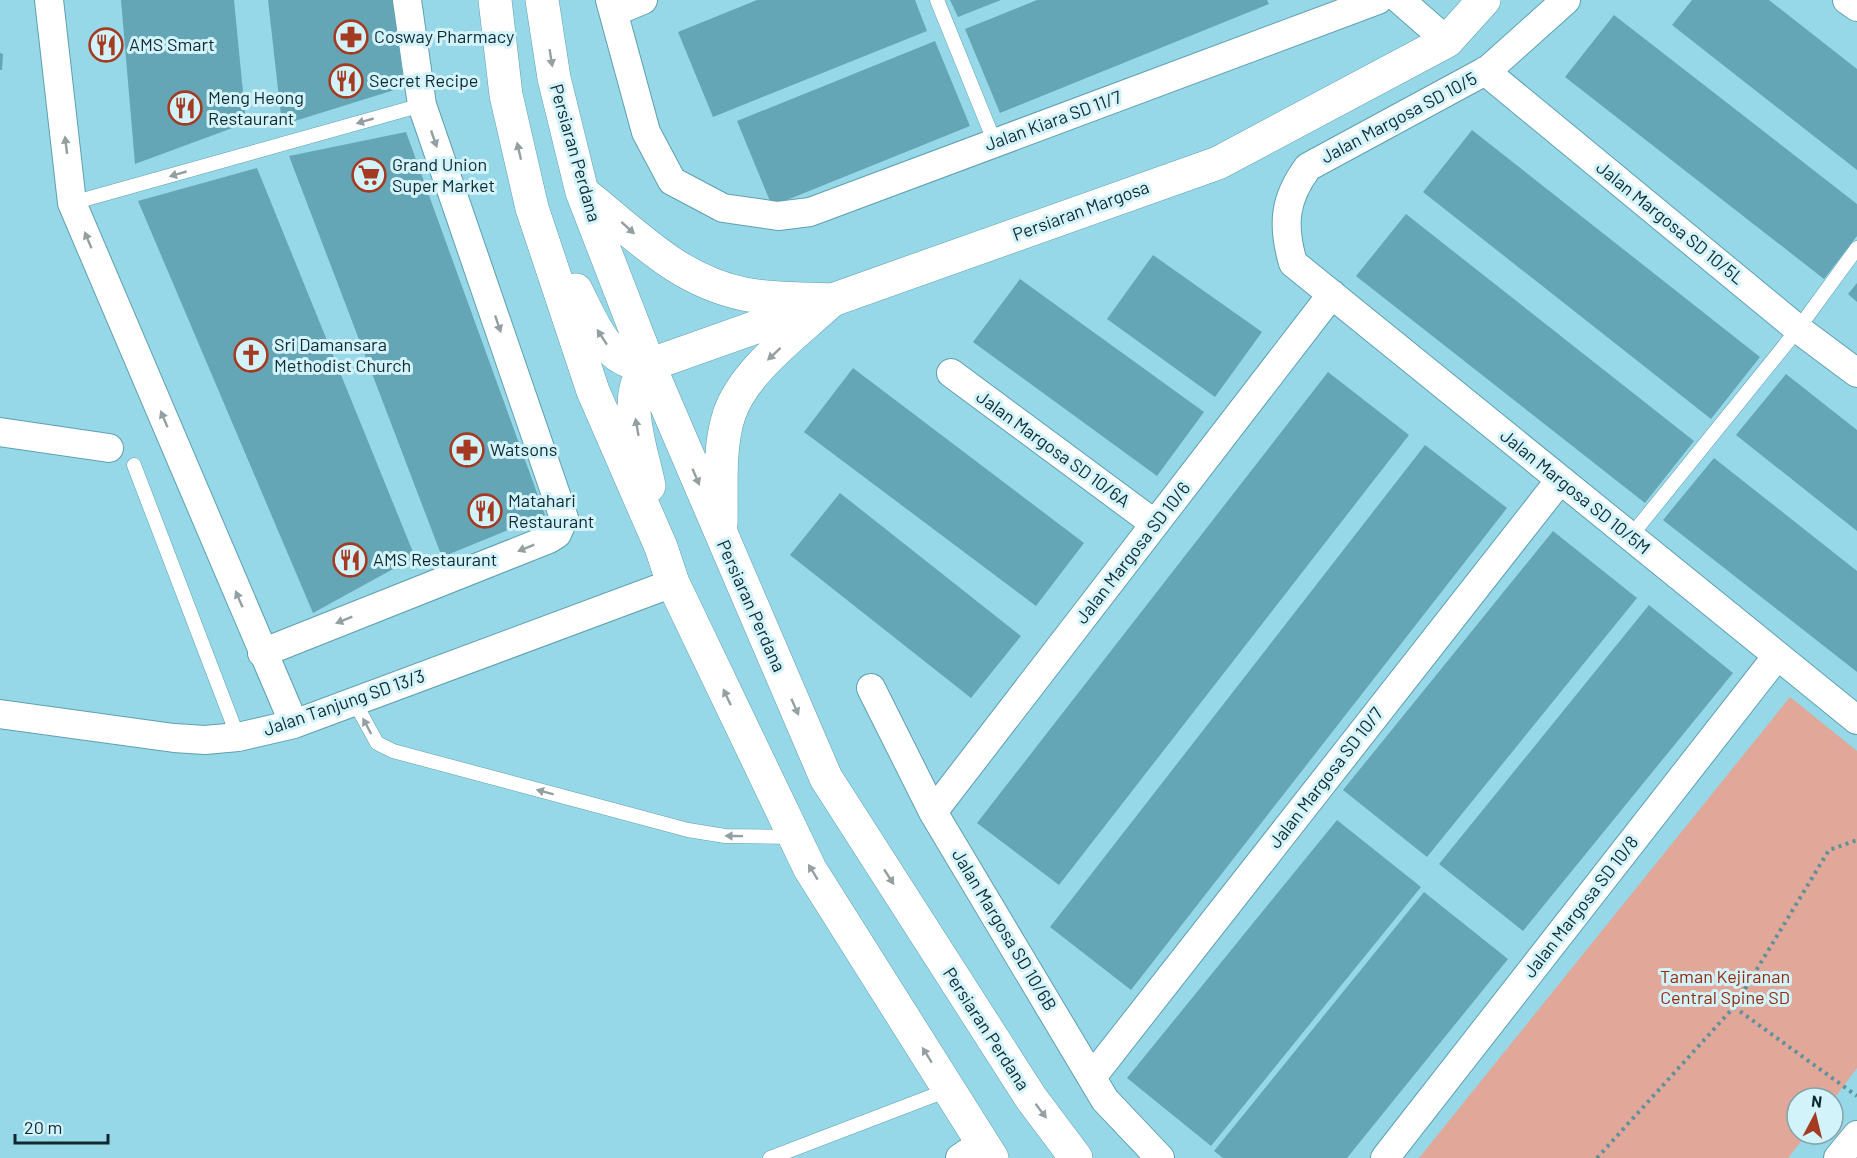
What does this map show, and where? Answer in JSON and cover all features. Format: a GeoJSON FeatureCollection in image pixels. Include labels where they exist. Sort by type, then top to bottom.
{"type":"FeatureCollection","features":[{"type":"Feature","properties":{"kind":"main road"},"geometry":{"type":"LineString","coordinates":[[495,0],[506,95],[532,208],[593,391],[661,547],[673,583],[793,837],[948,1090],[978,1153]]}},
{"type":"Feature","properties":{"kind":"main road","name":"Persiaran Perdana"},"geometry":{"type":"LineString","coordinates":[[542,0],[554,78],[582,192],[649,365],[825,778],[1031,1098],[1076,1158]]}},
{"type":"Feature","properties":{"kind":"main road","name":"Persiaran Margosa"},"geometry":{"type":"LineString","coordinates":[[649,365],[1218,163],[1447,40],[1484,0]]}},
{"type":"Feature","properties":{"kind":"main road"},"geometry":{"type":"LineString","coordinates":[[582,192],[662,259],[702,282],[745,294],[832,300]]}},
{"type":"Feature","properties":{"kind":"main road"},"geometry":{"type":"LineString","coordinates":[[532,208],[601,338],[623,360],[634,365],[649,365]]}},
{"type":"Feature","properties":{"kind":"main road"},"geometry":{"type":"LineString","coordinates":[[721,538],[722,459],[729,415],[748,378],[832,300]]}},
{"type":"Feature","properties":{"kind":"main road"},"geometry":{"type":"LineString","coordinates":[[649,365],[639,374],[634,406],[661,547]]}},
{"type":"Feature","properties":{"kind":"street"},"geometry":{"type":"LineString","coordinates":[[49,0],[72,203],[294,724]]}},
{"type":"Feature","properties":{"kind":"street"},"geometry":{"type":"LineString","coordinates":[[262,653],[549,538],[562,527],[563,510],[422,105],[407,0]]}},
{"type":"Feature","properties":{"kind":"street"},"geometry":{"type":"LineString","coordinates":[[612,6],[642,0]]}},
{"type":"Feature","properties":{"kind":"street","name":"Jalan Kiara SD 11/7"},"geometry":{"type":"LineString","coordinates":[[612,6],[646,132],[672,181],[723,208],[778,216],[810,212],[1378,0]]}},
{"type":"Feature","properties":{"kind":"street"},"geometry":{"type":"LineString","coordinates":[[1400,0],[1447,40]]}},
{"type":"Feature","properties":{"kind":"street","name":"Jalan Margosa SD 10/5"},"geometry":{"type":"LineString","coordinates":[[1293,263],[1286,238],[1287,213],[1293,186],[1308,167],[1485,71],[1566,0]]}},
{"type":"Feature","properties":{"kind":"street"},"geometry":{"type":"LineString","coordinates":[[1847,0],[1857,8]]}},
{"type":"Feature","properties":{"kind":"street","name":"Jalan Margosa SD 10/5L"},"geometry":{"type":"LineString","coordinates":[[1485,71],[1798,329],[1857,373]]}},
{"type":"Feature","properties":{"kind":"street","name":"Jalan Margosa SD 10/5M"},"geometry":{"type":"LineString","coordinates":[[1293,263],[1857,720]]}},
{"type":"Feature","properties":{"kind":"street","name":"Jalan Margosa SD 10/6"},"geometry":{"type":"LineString","coordinates":[[933,812],[1332,294]]}},
{"type":"Feature","properties":{"kind":"street","name":"Jalan Margosa SD 10/6A"},"geometry":{"type":"LineString","coordinates":[[951,374],[1155,524]]}},
{"type":"Feature","properties":{"kind":"street"},"geometry":{"type":"LineString","coordinates":[[0,432],[110,448]]}},
{"type":"Feature","properties":{"kind":"street","name":"Jalan Margosa SD 10/7"},"geometry":{"type":"LineString","coordinates":[[1092,1077],[1560,480]]}},
{"type":"Feature","properties":{"kind":"street","name":"Jalan Tanjung SD 13/3"},"geometry":{"type":"LineString","coordinates":[[0,714],[174,738],[205,740],[238,737],[294,724],[673,583]]}},
{"type":"Feature","properties":{"kind":"street","name":"Jalan Margosa SD 10/8"},"geometry":{"type":"LineString","coordinates":[[1385,1158],[1777,656]]}},
{"type":"Feature","properties":{"kind":"street","name":"Jalan Margosa SD 10/6B"},"geometry":{"type":"LineString","coordinates":[[871,688],[933,812],[1105,1100],[1160,1158]]}},
{"type":"Feature","properties":{"kind":"street"},"geometry":{"type":"LineString","coordinates":[[1838,1158],[1857,1134]]}},
{"type":"Feature","properties":{"kind":"lane"},"geometry":{"type":"LineString","coordinates":[[937,0],[995,143]]}},
{"type":"Feature","properties":{"kind":"lane"},"geometry":{"type":"LineString","coordinates":[[72,203],[422,105]]}},
{"type":"Feature","properties":{"kind":"lane"},"geometry":{"type":"LineString","coordinates":[[1630,537],[1798,329],[1857,248]]}},
{"type":"Feature","properties":{"kind":"lane"},"geometry":{"type":"LineString","coordinates":[[134,465],[238,737]]}},
{"type":"Feature","properties":{"kind":"lane"},"geometry":{"type":"LineString","coordinates":[[354,701],[377,742],[393,751],[688,830],[725,836],[793,837]]}},
{"type":"Feature","properties":{"kind":"lane"},"geometry":{"type":"LineString","coordinates":[[770,1158],[948,1090]]}},
{"type":"Feature","properties":{"kind":"path"},"geometry":{"type":"LineString","coordinates":[[1597,1158],[1734,1007],[1828,850],[1857,840]]}},
{"type":"Feature","properties":{"kind":"path"},"geometry":{"type":"LineString","coordinates":[[1734,1007],[1857,1096]]}},
{"type":"Feature","properties":{"kind":"green space","name":"Taman Kejiranan Central Spine SD"},"geometry":{"type":"Polygon","coordinates":[[[1790,697],[1857,751],[1857,1068],[1844,1086],[1785,1086],[1785,1146],[1798,1146],[1788,1158],[1419,1158],[1790,697]]]}},
{"type":"Feature","properties":{"kind":"building"},"geometry":{"type":"Polygon","coordinates":[[[121,0],[234,0],[246,123],[135,164],[121,0]]]}},
{"type":"Feature","properties":{"kind":"building"},"geometry":{"type":"Polygon","coordinates":[[[268,0],[393,0],[404,87],[282,125],[268,0]]]}},
{"type":"Feature","properties":{"kind":"building"},"geometry":{"type":"Polygon","coordinates":[[[757,0],[915,0],[927,31],[713,117],[678,32],[757,0]]]}},
{"type":"Feature","properties":{"kind":"building"},"geometry":{"type":"Polygon","coordinates":[[[950,0],[1001,0],[958,17],[950,0]]]}},
{"type":"Feature","properties":{"kind":"building"},"geometry":{"type":"Polygon","coordinates":[[[1037,0],[1267,0],[1269,4],[1000,113],[965,29],[1037,0]]]}},
{"type":"Feature","properties":{"kind":"building"},"geometry":{"type":"Polygon","coordinates":[[[1692,0],[1769,0],[1857,69],[1857,170],[1672,25],[1692,0]]]}},
{"type":"Feature","properties":{"kind":"building"},"geometry":{"type":"Polygon","coordinates":[[[1614,15],[1857,204],[1857,236],[1824,279],[1565,77],[1614,15]]]}},
{"type":"Feature","properties":{"kind":"building"},"geometry":{"type":"Polygon","coordinates":[[[935,41],[970,126],[772,206],[737,121],[935,41]]]}},
{"type":"Feature","properties":{"kind":"building"},"geometry":{"type":"Polygon","coordinates":[[[0,53],[3,54],[2,70],[0,70],[0,53]]]}},
{"type":"Feature","properties":{"kind":"building"},"geometry":{"type":"Polygon","coordinates":[[[1472,130],[1760,357],[1711,419],[1423,192],[1472,130]]]}},
{"type":"Feature","properties":{"kind":"building"},"geometry":{"type":"Polygon","coordinates":[[[406,132],[545,515],[442,557],[289,156],[406,132]]]}},
{"type":"Feature","properties":{"kind":"building"},"geometry":{"type":"Polygon","coordinates":[[[257,168],[415,557],[313,613],[138,201],[257,168]]]}},
{"type":"Feature","properties":{"kind":"building"},"geometry":{"type":"Polygon","coordinates":[[[1406,214],[1694,441],[1645,503],[1356,276],[1406,214]]]}},
{"type":"Feature","properties":{"kind":"building"},"geometry":{"type":"Polygon","coordinates":[[[1153,255],[1262,332],[1215,397],[1107,319],[1153,255]]]}},
{"type":"Feature","properties":{"kind":"building"},"geometry":{"type":"Polygon","coordinates":[[[1020,279],[1204,412],[1157,476],[973,342],[1020,279]]]}},
{"type":"Feature","properties":{"kind":"building"},"geometry":{"type":"Polygon","coordinates":[[[1857,283],[1857,302],[1848,294],[1857,283]]]}},
{"type":"Feature","properties":{"kind":"building"},"geometry":{"type":"Polygon","coordinates":[[[853,368],[1084,543],[1036,606],[804,432],[853,368]]]}},
{"type":"Feature","properties":{"kind":"building"},"geometry":{"type":"Polygon","coordinates":[[[1328,372],[1409,435],[1059,885],[977,823],[1328,372]]]}},
{"type":"Feature","properties":{"kind":"building"},"geometry":{"type":"Polygon","coordinates":[[[1786,374],[1857,430],[1857,531],[1736,435],[1786,374]]]}},
{"type":"Feature","properties":{"kind":"building"},"geometry":{"type":"Polygon","coordinates":[[[1425,445],[1507,508],[1131,990],[1050,927],[1425,445]]]}},
{"type":"Feature","properties":{"kind":"building"},"geometry":{"type":"Polygon","coordinates":[[[1714,458],[1857,571],[1857,672],[1663,520],[1714,458]]]}},
{"type":"Feature","properties":{"kind":"building"},"geometry":{"type":"Polygon","coordinates":[[[840,493],[1021,636],[971,698],[790,555],[840,493]]]}},
{"type":"Feature","properties":{"kind":"building"},"geometry":{"type":"Polygon","coordinates":[[[1553,531],[1637,598],[1427,857],[1343,790],[1553,531]]]}},
{"type":"Feature","properties":{"kind":"building"},"geometry":{"type":"Polygon","coordinates":[[[1649,605],[1733,673],[1523,931],[1439,864],[1649,605]]]}},
{"type":"Feature","properties":{"kind":"building"},"geometry":{"type":"Polygon","coordinates":[[[1337,820],[1421,887],[1211,1146],[1127,1078],[1337,820]]]}},
{"type":"Feature","properties":{"kind":"building"},"geometry":{"type":"Polygon","coordinates":[[[1424,892],[1508,959],[1347,1158],[1223,1158],[1214,1151],[1424,892]]]}},
{"type":"Feature","properties":{"kind":"place","name":"Cosway Pharmacy"},"geometry":{"type":"Point","coordinates":[351,37]}},
{"type":"Feature","properties":{"kind":"place","name":"AMS Smart"},"geometry":{"type":"Point","coordinates":[106,45]}},
{"type":"Feature","properties":{"kind":"place","name":"Secret Recipe"},"geometry":{"type":"Point","coordinates":[346,81]}},
{"type":"Feature","properties":{"kind":"place","name":"Meng Heong Restaurant"},"geometry":{"type":"Point","coordinates":[185,108]}},
{"type":"Feature","properties":{"kind":"place","name":"Grand Union Super Market"},"geometry":{"type":"Point","coordinates":[369,175]}},
{"type":"Feature","properties":{"kind":"place","name":"Sri Damansara Methodist Church"},"geometry":{"type":"Point","coordinates":[251,355]}},
{"type":"Feature","properties":{"kind":"place","name":"Watsons"},"geometry":{"type":"Point","coordinates":[467,450]}},
{"type":"Feature","properties":{"kind":"place","name":"Matahari Restaurant"},"geometry":{"type":"Point","coordinates":[485,511]}},
{"type":"Feature","properties":{"kind":"place","name":"AMS Restaurant"},"geometry":{"type":"Point","coordinates":[350,560]}}]}
